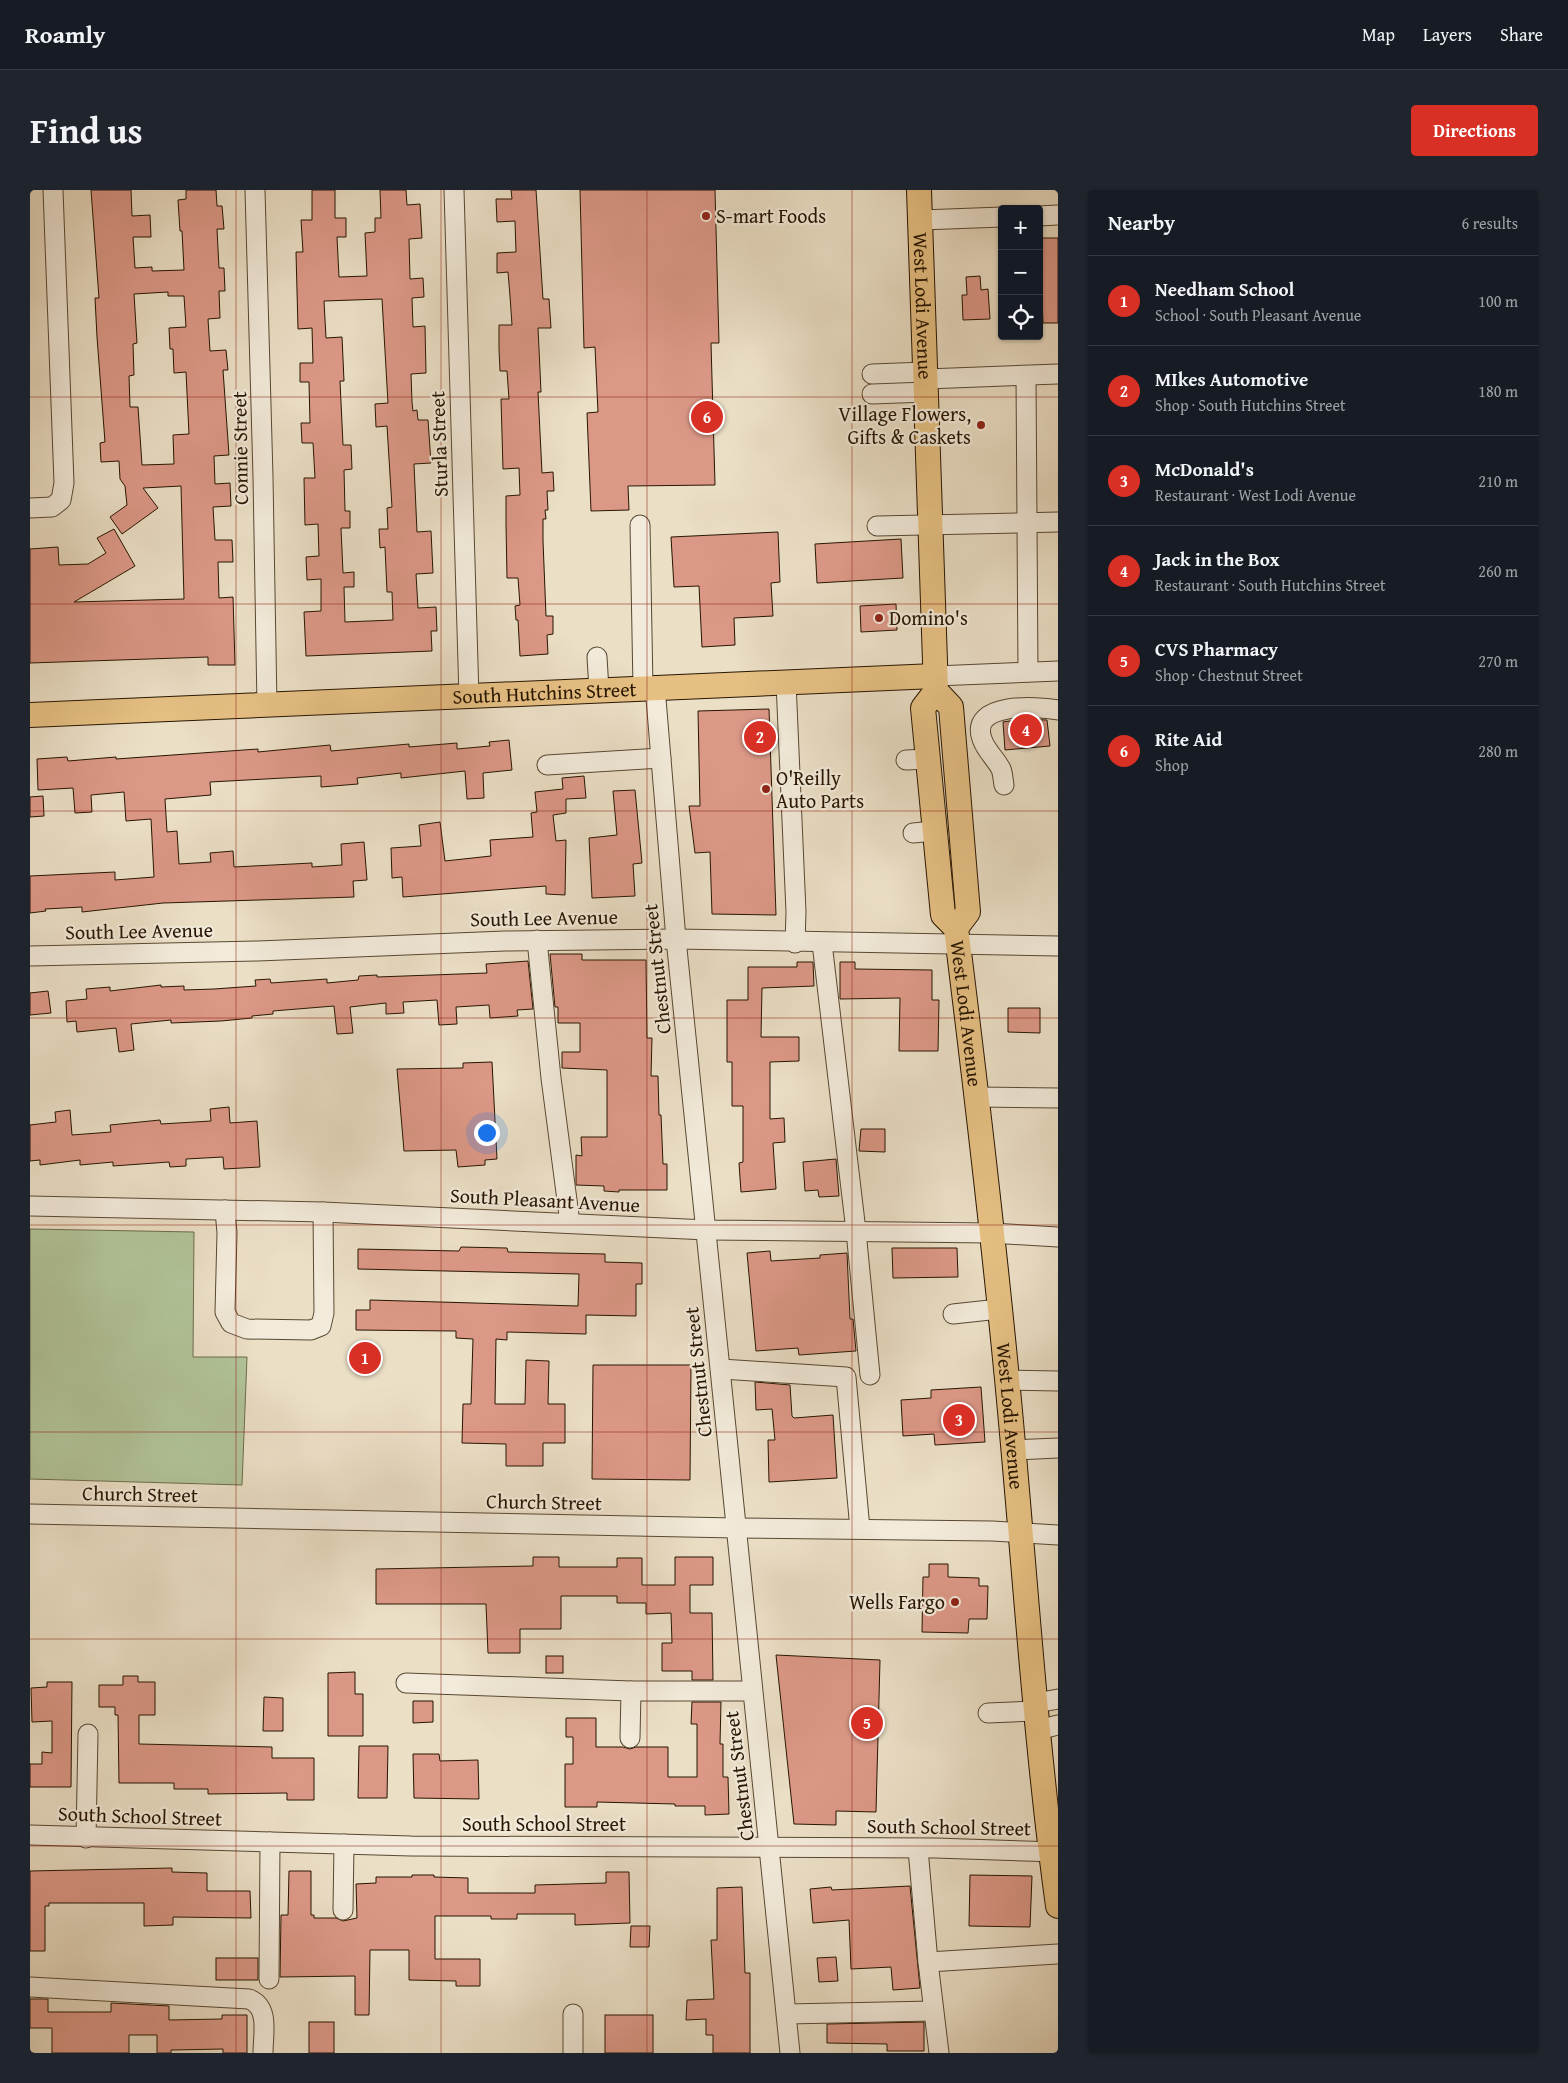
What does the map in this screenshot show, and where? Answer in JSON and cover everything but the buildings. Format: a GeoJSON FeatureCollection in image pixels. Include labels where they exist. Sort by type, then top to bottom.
{"type":"FeatureCollection","features":[{"type":"Feature","properties":{"kind":"main road","name":"West Lodi Avenue"},"geometry":{"type":"LineString","coordinates":[[919,190],[936,683],[923,708],[917,759],[923,832],[943,915],[957,936],[977,1097],[1007,1380],[1019,1532],[1045,1714],[1050,1764],[1058,1906]]}},
{"type":"Feature","properties":{"kind":"main road","name":"South Hutchins Street"},"geometry":{"type":"LineString","coordinates":[[30,715],[786,682],[936,683]]}},
{"type":"Feature","properties":{"kind":"main road","name":"West Lodi Avenue"},"geometry":{"type":"LineString","coordinates":[[936,683],[951,708],[968,912],[957,936]]}},
{"type":"Feature","properties":{"kind":"street"},"geometry":{"type":"LineString","coordinates":[[30,508],[52,507],[61,500],[64,483],[54,190]]}},
{"type":"Feature","properties":{"kind":"street","name":"Connie Street"},"geometry":{"type":"LineString","coordinates":[[255,190],[263,487],[266,706]]}},
{"type":"Feature","properties":{"kind":"street","name":"Sturla Street"},"geometry":{"type":"LineString","coordinates":[[454,190],[469,697]]}},
{"type":"Feature","properties":{"kind":"street"},"geometry":{"type":"LineString","coordinates":[[1043,216],[1058,215]]}},
{"type":"Feature","properties":{"kind":"street"},"geometry":{"type":"LineString","coordinates":[[921,220],[998,217]]}},
{"type":"Feature","properties":{"kind":"street"},"geometry":{"type":"LineString","coordinates":[[872,374],[926,381],[1058,374]]}},
{"type":"Feature","properties":{"kind":"street"},"geometry":{"type":"LineString","coordinates":[[1026,376],[1028,672]]}},
{"type":"Feature","properties":{"kind":"street"},"geometry":{"type":"LineString","coordinates":[[872,394],[926,381]]}},
{"type":"Feature","properties":{"kind":"street"},"geometry":{"type":"LineString","coordinates":[[877,526],[1058,522]]}},
{"type":"Feature","properties":{"kind":"street","name":"Chestnut Street"},"geometry":{"type":"LineString","coordinates":[[640,525],[649,687],[661,758],[676,939],[790,2053]]}},
{"type":"Feature","properties":{"kind":"street"},"geometry":{"type":"LineString","coordinates":[[597,657],[599,690]]}},
{"type":"Feature","properties":{"kind":"street","name":"South Hutchins Street"},"geometry":{"type":"LineString","coordinates":[[936,683],[1028,672],[1058,671]]}},
{"type":"Feature","properties":{"kind":"street"},"geometry":{"type":"LineString","coordinates":[[786,682],[796,912],[795,943]]}},
{"type":"Feature","properties":{"kind":"street"},"geometry":{"type":"LineString","coordinates":[[1004,785],[1001,769],[981,738],[981,724],[984,717],[995,711],[1043,708],[1058,710]]}},
{"type":"Feature","properties":{"kind":"street"},"geometry":{"type":"LineString","coordinates":[[547,765],[661,758]]}},
{"type":"Feature","properties":{"kind":"street","name":"South Lee Avenue"},"geometry":{"type":"LineString","coordinates":[[30,956],[258,951],[537,940],[676,939],[822,943],[957,936],[1058,946]]}},
{"type":"Feature","properties":{"kind":"street"},"geometry":{"type":"LineString","coordinates":[[537,940],[551,1078],[570,1224]]}},
{"type":"Feature","properties":{"kind":"street"},"geometry":{"type":"LineString","coordinates":[[822,943],[856,1232],[870,1375]]}},
{"type":"Feature","properties":{"kind":"street"},"geometry":{"type":"LineString","coordinates":[[977,1097],[1058,1098]]}},
{"type":"Feature","properties":{"kind":"street","name":"South Pleasant Avenue"},"geometry":{"type":"LineString","coordinates":[[30,1206],[323,1212],[707,1230],[991,1234],[1058,1237]]}},
{"type":"Feature","properties":{"kind":"street"},"geometry":{"type":"LineString","coordinates":[[225,1210],[227,1233],[225,1312],[231,1323],[246,1329],[311,1330],[321,1326],[324,1313],[323,1212]]}},
{"type":"Feature","properties":{"kind":"street"},"geometry":{"type":"LineString","coordinates":[[953,1314],[999,1309]]}},
{"type":"Feature","properties":{"kind":"street"},"geometry":{"type":"LineString","coordinates":[[721,1370],[846,1377],[860,1529]]}},
{"type":"Feature","properties":{"kind":"street"},"geometry":{"type":"LineString","coordinates":[[1007,1380],[1058,1380]]}},
{"type":"Feature","properties":{"kind":"street"},"geometry":{"type":"LineString","coordinates":[[1013,1450],[1058,1448]]}},
{"type":"Feature","properties":{"kind":"street","name":"Church Street"},"geometry":{"type":"LineString","coordinates":[[30,1514],[1019,1532],[1058,1535]]}},
{"type":"Feature","properties":{"kind":"street"},"geometry":{"type":"LineString","coordinates":[[406,1683],[631,1691],[752,1691]]}},
{"type":"Feature","properties":{"kind":"street"},"geometry":{"type":"LineString","coordinates":[[630,1738],[631,1691]]}},
{"type":"Feature","properties":{"kind":"street"},"geometry":{"type":"LineString","coordinates":[[988,1713],[1045,1714]]}},
{"type":"Feature","properties":{"kind":"street"},"geometry":{"type":"LineString","coordinates":[[86,1838],[88,1734]]}},
{"type":"Feature","properties":{"kind":"street","name":"South School Street"},"geometry":{"type":"LineString","coordinates":[[30,1835],[344,1844],[770,1846],[1054,1852]]}},
{"type":"Feature","properties":{"kind":"street"},"geometry":{"type":"LineString","coordinates":[[269,1979],[270,1842]]}},
{"type":"Feature","properties":{"kind":"street"},"geometry":{"type":"LineString","coordinates":[[343,1910],[344,1844]]}},
{"type":"Feature","properties":{"kind":"street"},"geometry":{"type":"LineString","coordinates":[[918,1849],[933,2011],[940,2053]]}},
{"type":"Feature","properties":{"kind":"street"},"geometry":{"type":"LineString","coordinates":[[928,1962],[1058,1954]]}},
{"type":"Feature","properties":{"kind":"street"},"geometry":{"type":"LineString","coordinates":[[30,1988],[249,1999],[261,2006],[263,2012],[263,2053]]}},
{"type":"Feature","properties":{"kind":"street"},"geometry":{"type":"LineString","coordinates":[[787,2014],[933,2011]]}},
{"type":"Feature","properties":{"kind":"street"},"geometry":{"type":"LineString","coordinates":[[573,2053],[574,2014]]}},
{"type":"Feature","properties":{"kind":"green space"},"geometry":{"type":"Polygon","coordinates":[[[30,1229],[194,1232],[193,1357],[247,1357],[242,1485],[30,1479],[30,1229]]]}},
{"type":"Feature","properties":{"kind":"place","name":"S-mart Foods"},"geometry":{"type":"Point","coordinates":[706,216]}},
{"type":"Feature","properties":{"kind":"place","name":"Rite Aid"},"geometry":{"type":"Point","coordinates":[707,417]}},
{"type":"Feature","properties":{"kind":"place","name":"Village Flowers, Gifts & Caskets"},"geometry":{"type":"Point","coordinates":[981,425]}},
{"type":"Feature","properties":{"kind":"place","name":"Domino's"},"geometry":{"type":"Point","coordinates":[879,618]}},
{"type":"Feature","properties":{"kind":"place","name":"Jack in the Box"},"geometry":{"type":"Point","coordinates":[1026,730]}},
{"type":"Feature","properties":{"kind":"place","name":"MIkes Automotive"},"geometry":{"type":"Point","coordinates":[760,737]}},
{"type":"Feature","properties":{"kind":"place","name":"O'Reilly Auto Parts"},"geometry":{"type":"Point","coordinates":[766,789]}},
{"type":"Feature","properties":{"kind":"place","name":"Needham School"},"geometry":{"type":"Point","coordinates":[365,1358]}},
{"type":"Feature","properties":{"kind":"place","name":"McDonald's"},"geometry":{"type":"Point","coordinates":[959,1420]}},
{"type":"Feature","properties":{"kind":"place","name":"Wells Fargo"},"geometry":{"type":"Point","coordinates":[955,1602]}},
{"type":"Feature","properties":{"kind":"place","name":"CVS Pharmacy"},"geometry":{"type":"Point","coordinates":[867,1723]}}]}
